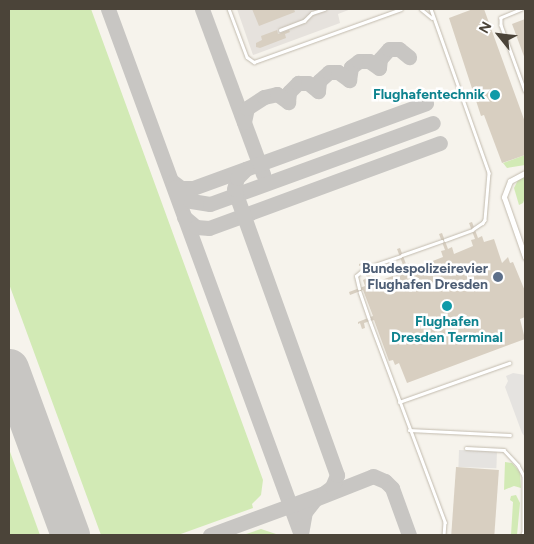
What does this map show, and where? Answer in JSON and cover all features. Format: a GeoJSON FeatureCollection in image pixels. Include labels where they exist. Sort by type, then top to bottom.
{"type":"FeatureCollection","features":[{"type":"Feature","properties":{"kind":"street"},"geometry":{"type":"LineString","coordinates":[[525,173],[510,181],[504,198],[525,257]]}},
{"type":"Feature","properties":{"kind":"lane"},"geometry":{"type":"LineString","coordinates":[[229,9],[247,56],[254,62],[401,9]]}},
{"type":"Feature","properties":{"kind":"lane"},"geometry":{"type":"LineString","coordinates":[[280,30],[304,21],[312,13],[324,9]]}},
{"type":"Feature","properties":{"kind":"lane"},"geometry":{"type":"LineString","coordinates":[[421,9],[433,20]]}},
{"type":"Feature","properties":{"kind":"lane"},"geometry":{"type":"LineString","coordinates":[[431,9],[433,20],[489,172],[484,223],[473,229],[365,269],[356,276],[359,290],[409,430],[444,522],[444,535]]}},
{"type":"Feature","properties":{"kind":"lane"},"geometry":{"type":"LineString","coordinates":[[522,9],[501,18],[501,25],[525,91]]}},
{"type":"Feature","properties":{"kind":"lane"},"geometry":{"type":"LineString","coordinates":[[399,402],[509,364]]}},
{"type":"Feature","properties":{"kind":"lane"},"geometry":{"type":"LineString","coordinates":[[409,430],[510,435]]}},
{"type":"Feature","properties":{"kind":"lane"},"geometry":{"type":"LineString","coordinates":[[466,448],[504,450],[512,457],[524,476],[524,533]]}},
{"type":"Feature","properties":{"kind":"shaded area"},"geometry":{"type":"Polygon","coordinates":[[[237,9],[351,9],[338,14],[340,23],[253,55],[237,9]]]}},
{"type":"Feature","properties":{"kind":"shaded area"},"geometry":{"type":"Polygon","coordinates":[[[513,373],[525,375],[525,437],[505,387],[508,381],[506,376],[513,373]]]}},
{"type":"Feature","properties":{"kind":"shaded area"},"geometry":{"type":"Polygon","coordinates":[[[459,450],[497,451],[496,468],[458,467],[459,450]]]}},
{"type":"Feature","properties":{"kind":"green space"},"geometry":{"type":"Polygon","coordinates":[[[9,9],[91,9],[263,480],[261,495],[252,504],[253,508],[178,535],[101,535],[9,284],[9,9]]]}},
{"type":"Feature","properties":{"kind":"green space"},"geometry":{"type":"Polygon","coordinates":[[[525,155],[525,165],[507,168],[503,163],[525,155]]]}},
{"type":"Feature","properties":{"kind":"green space"},"geometry":{"type":"Polygon","coordinates":[[[525,176],[525,198],[523,203],[519,205],[514,188],[518,180],[525,176]]]}},
{"type":"Feature","properties":{"kind":"green space"},"geometry":{"type":"Polygon","coordinates":[[[9,449],[40,535],[9,535],[9,449]]]}},
{"type":"Feature","properties":{"kind":"green space"},"geometry":{"type":"Polygon","coordinates":[[[505,462],[512,463],[520,472],[521,488],[514,486],[504,490],[505,462]]]}},
{"type":"Feature","properties":{"kind":"green space"},"geometry":{"type":"Polygon","coordinates":[[[516,495],[520,503],[517,535],[511,535],[513,502],[510,500],[511,496],[516,495]]]}},
{"type":"Feature","properties":{"kind":"green space"},"geometry":{"type":"Polygon","coordinates":[[[261,529],[279,535],[243,535],[261,529]]]}},
{"type":"Feature","properties":{"kind":"building"},"geometry":{"type":"Polygon","coordinates":[[[252,9],[294,9],[295,12],[259,26],[252,9]]]}},
{"type":"Feature","properties":{"kind":"building","name":"Flughafentechnik"},"geometry":{"type":"Polygon","coordinates":[[[473,9],[484,9],[525,122],[525,155],[502,163],[484,115],[481,116],[449,18],[473,9]]]}},
{"type":"Feature","properties":{"kind":"building"},"geometry":{"type":"Polygon","coordinates":[[[525,19],[525,59],[512,24],[525,19]]]}},
{"type":"Feature","properties":{"kind":"building"},"geometry":{"type":"Polygon","coordinates":[[[277,30],[278,34],[289,30],[290,32],[285,34],[286,38],[260,48],[256,47],[256,43],[262,40],[261,36],[277,30]]]}},
{"type":"Feature","properties":{"kind":"building","name":"Flughafen Dresden Terminal"},"geometry":{"type":"Polygon","coordinates":[[[472,222],[478,238],[482,236],[484,242],[494,239],[502,263],[508,257],[510,263],[513,262],[525,291],[525,317],[520,319],[525,339],[407,383],[399,363],[395,365],[393,360],[389,361],[374,320],[364,323],[365,328],[362,329],[360,323],[358,324],[358,322],[373,316],[363,290],[350,295],[349,292],[365,286],[363,280],[367,278],[362,265],[359,266],[359,264],[364,262],[370,277],[374,276],[376,282],[401,273],[399,267],[403,265],[397,249],[400,248],[406,264],[409,263],[412,269],[443,257],[441,251],[445,250],[439,234],[442,233],[448,249],[452,247],[454,254],[473,246],[471,240],[475,239],[469,223],[472,222]]]}},
{"type":"Feature","properties":{"kind":"building"},"geometry":{"type":"Polygon","coordinates":[[[456,467],[499,470],[494,535],[451,535],[456,467]]]}},
{"type":"Feature","properties":{"kind":"taxiway"},"geometry":{"type":"LineString","coordinates":[[108,9],[301,535]]}},
{"type":"Feature","properties":{"kind":"taxiway"},"geometry":{"type":"LineString","coordinates":[[202,9],[263,174]]}},
{"type":"Feature","properties":{"kind":"taxiway"},"geometry":{"type":"LineString","coordinates":[[379,68],[380,59],[389,49],[399,49],[409,57]]}},
{"type":"Feature","properties":{"kind":"taxiway"},"geometry":{"type":"LineString","coordinates":[[349,80],[351,67],[359,61],[369,61],[379,68]]}},
{"type":"Feature","properties":{"kind":"taxiway"},"geometry":{"type":"LineString","coordinates":[[318,91],[319,81],[329,72],[338,72],[349,80]]}},
{"type":"Feature","properties":{"kind":"taxiway"},"geometry":{"type":"LineString","coordinates":[[288,102],[289,92],[298,83],[308,83],[318,91]]}},
{"type":"Feature","properties":{"kind":"taxiway"},"geometry":{"type":"LineString","coordinates":[[244,122],[247,108],[264,97],[277,94],[288,102]]}},
{"type":"Feature","properties":{"kind":"taxiway"},"geometry":{"type":"LineString","coordinates":[[173,182],[181,188],[193,188],[426,103]]}},
{"type":"Feature","properties":{"kind":"taxiway"},"geometry":{"type":"LineString","coordinates":[[175,187],[191,201],[210,204],[433,123]]}},
{"type":"Feature","properties":{"kind":"taxiway"},"geometry":{"type":"LineString","coordinates":[[184,217],[196,227],[209,228],[440,143]]}},
{"type":"Feature","properties":{"kind":"taxiway"},"geometry":{"type":"LineString","coordinates":[[210,535],[324,493],[332,487],[337,475],[234,189],[237,178],[246,169]]}},
{"type":"Feature","properties":{"kind":"taxiway"},"geometry":{"type":"LineString","coordinates":[[301,534],[305,512],[315,499],[373,476],[385,481],[392,488],[409,535]]}},
{"type":"Feature","properties":{"kind":"runway"},"geometry":{"type":"LineString","coordinates":[[9,368],[70,535]]}},
{"type":"Feature","properties":{"kind":"place","name":"Flughafentechnik"},"geometry":{"type":"Point","coordinates":[495,95]}},
{"type":"Feature","properties":{"kind":"place","name":"Bundespolizeirevier Flughafen Dresden"},"geometry":{"type":"Point","coordinates":[498,277]}},
{"type":"Feature","properties":{"kind":"place","name":"Flughafen Dresden Terminal"},"geometry":{"type":"Point","coordinates":[447,306]}}]}
